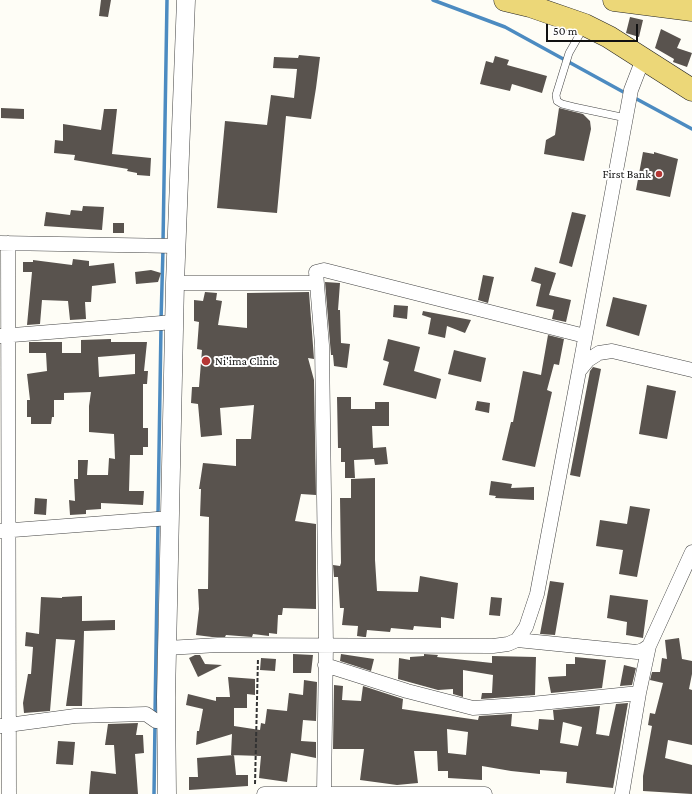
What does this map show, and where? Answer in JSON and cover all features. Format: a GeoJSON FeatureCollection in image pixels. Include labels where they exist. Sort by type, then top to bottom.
{"type":"FeatureCollection","features":[{"type":"Feature","properties":{"kind":"main road"},"geometry":{"type":"LineString","coordinates":[[505,0],[530,6],[585,25],[609,37],[692,90]]}},
{"type":"Feature","properties":{"kind":"main road"},"geometry":{"type":"LineString","coordinates":[[614,0],[692,10]]}},
{"type":"Feature","properties":{"kind":"street"},"geometry":{"type":"LineString","coordinates":[[167,794],[156,718],[167,648],[161,519],[164,323],[175,283],[166,246],[186,0]]}},
{"type":"Feature","properties":{"kind":"street"},"geometry":{"type":"LineString","coordinates":[[517,640],[526,626],[537,594],[631,90],[643,59]]}},
{"type":"Feature","properties":{"kind":"street"},"geometry":{"type":"LineString","coordinates":[[9,794],[5,726],[4,243],[166,246]]}},
{"type":"Feature","properties":{"kind":"street"},"geometry":{"type":"LineString","coordinates":[[324,793],[326,645],[322,345],[316,272],[324,270],[585,336]]}},
{"type":"Feature","properties":{"kind":"street"},"geometry":{"type":"LineString","coordinates":[[175,283],[316,283]]}},
{"type":"Feature","properties":{"kind":"street"},"geometry":{"type":"LineString","coordinates":[[4,335],[164,323]]}},
{"type":"Feature","properties":{"kind":"street"},"geometry":{"type":"LineString","coordinates":[[579,371],[588,360],[599,354],[612,351],[692,370]]}},
{"type":"Feature","properties":{"kind":"street"},"geometry":{"type":"LineString","coordinates":[[5,531],[161,519]]}},
{"type":"Feature","properties":{"kind":"street"},"geometry":{"type":"LineString","coordinates":[[622,794],[639,693],[649,646],[692,552]]}},
{"type":"Feature","properties":{"kind":"street"},"geometry":{"type":"LineString","coordinates":[[167,648],[218,645],[493,646],[508,644],[517,640],[637,652],[649,646]]}},
{"type":"Feature","properties":{"kind":"street"},"geometry":{"type":"LineString","coordinates":[[325,665],[407,691],[473,708],[531,704],[639,693]]}},
{"type":"Feature","properties":{"kind":"street"},"geometry":{"type":"LineString","coordinates":[[5,726],[75,716],[156,718]]}},
{"type":"Feature","properties":{"kind":"street"},"geometry":{"type":"LineString","coordinates":[[259,790],[324,793],[485,794]]}},
{"type":"Feature","properties":{"kind":"lane"},"geometry":{"type":"LineString","coordinates":[[585,25],[569,53],[556,95],[557,101],[574,107],[627,111]]}},
{"type":"Feature","properties":{"kind":"path"},"geometry":{"type":"LineString","coordinates":[[258,645],[259,790]]}},
{"type":"Feature","properties":{"kind":"building"},"geometry":{"type":"Polygon","coordinates":[[[101,0],[111,0],[108,17],[99,16],[101,0]]]}},
{"type":"Feature","properties":{"kind":"building"},"geometry":{"type":"Polygon","coordinates":[[[630,17],[643,20],[639,37],[626,33],[630,17]]]}},
{"type":"Feature","properties":{"kind":"building"},"geometry":{"type":"Polygon","coordinates":[[[661,29],[681,39],[677,48],[692,53],[687,67],[673,62],[674,59],[655,48],[661,29]]]}},
{"type":"Feature","properties":{"kind":"building"},"geometry":{"type":"Polygon","coordinates":[[[299,55],[320,57],[316,88],[311,119],[286,116],[277,213],[217,208],[225,121],[267,125],[271,95],[294,98],[297,69],[273,68],[274,57],[298,58],[299,55]]]}},
{"type":"Feature","properties":{"kind":"building"},"geometry":{"type":"Polygon","coordinates":[[[495,56],[509,60],[507,65],[547,76],[542,93],[512,84],[510,91],[480,84],[486,61],[493,63],[495,56]]]}},
{"type":"Feature","properties":{"kind":"building"},"geometry":{"type":"Polygon","coordinates":[[[1,108],[24,109],[24,119],[1,118],[1,108]]]}},
{"type":"Feature","properties":{"kind":"building"},"geometry":{"type":"Polygon","coordinates":[[[559,108],[583,114],[590,121],[591,129],[584,161],[544,154],[546,140],[555,135],[559,108]]]}},
{"type":"Feature","properties":{"kind":"building"},"geometry":{"type":"Polygon","coordinates":[[[104,109],[117,109],[112,154],[151,158],[150,176],[137,175],[137,173],[127,171],[128,169],[74,160],[75,155],[54,153],[55,140],[63,141],[63,124],[101,130],[104,109]]]}},
{"type":"Feature","properties":{"kind":"building"},"geometry":{"type":"Polygon","coordinates":[[[643,152],[654,154],[654,152],[678,159],[670,197],[636,190],[643,152]]]}},
{"type":"Feature","properties":{"kind":"building"},"geometry":{"type":"Polygon","coordinates":[[[83,206],[104,207],[102,230],[44,226],[46,212],[70,215],[71,210],[82,211],[83,206]]]}},
{"type":"Feature","properties":{"kind":"building"},"geometry":{"type":"Polygon","coordinates":[[[572,212],[586,215],[572,267],[559,263],[572,212]]]}},
{"type":"Feature","properties":{"kind":"building"},"geometry":{"type":"Polygon","coordinates":[[[113,223],[124,223],[124,233],[113,233],[113,223]]]}},
{"type":"Feature","properties":{"kind":"building"},"geometry":{"type":"Polygon","coordinates":[[[73,259],[89,261],[89,266],[114,263],[116,283],[92,286],[91,302],[85,302],[86,319],[70,320],[68,301],[42,300],[40,324],[27,325],[32,272],[23,272],[23,262],[33,262],[33,260],[72,265],[73,259]]]}},
{"type":"Feature","properties":{"kind":"building"},"geometry":{"type":"Polygon","coordinates":[[[535,267],[556,273],[549,295],[571,300],[566,322],[552,319],[554,310],[536,306],[541,284],[531,281],[535,267]]]}},
{"type":"Feature","properties":{"kind":"building"},"geometry":{"type":"Polygon","coordinates":[[[151,270],[161,273],[158,282],[136,284],[135,272],[151,270]]]}},
{"type":"Feature","properties":{"kind":"building"},"geometry":{"type":"Polygon","coordinates":[[[483,275],[494,277],[488,303],[478,300],[483,275]]]}},
{"type":"Feature","properties":{"kind":"building"},"geometry":{"type":"Polygon","coordinates":[[[325,282],[340,283],[338,310],[340,310],[341,343],[350,344],[347,368],[334,366],[333,355],[331,355],[325,282]]]}},
{"type":"Feature","properties":{"kind":"building"},"geometry":{"type":"Polygon","coordinates":[[[205,292],[217,293],[216,300],[222,301],[218,325],[247,328],[247,293],[309,292],[314,359],[308,358],[314,380],[316,495],[301,494],[295,521],[316,524],[316,609],[283,608],[282,615],[278,615],[277,634],[269,633],[269,636],[253,634],[252,637],[226,635],[225,637],[212,637],[196,635],[199,609],[198,589],[208,589],[209,517],[200,516],[201,489],[199,489],[203,463],[236,466],[236,439],[251,439],[254,405],[220,408],[222,435],[201,437],[198,404],[191,403],[192,387],[199,387],[202,350],[197,349],[199,322],[194,321],[194,300],[203,301],[205,292]]]}},
{"type":"Feature","properties":{"kind":"building"},"geometry":{"type":"Polygon","coordinates":[[[613,297],[647,305],[639,336],[606,326],[613,297]]]}},
{"type":"Feature","properties":{"kind":"building"},"geometry":{"type":"Polygon","coordinates":[[[394,305],[408,306],[407,319],[393,317],[394,305]]]}},
{"type":"Feature","properties":{"kind":"building"},"geometry":{"type":"Polygon","coordinates":[[[423,311],[471,320],[465,333],[447,326],[445,338],[428,334],[431,318],[422,315],[423,311]]]}},
{"type":"Feature","properties":{"kind":"building"},"geometry":{"type":"Polygon","coordinates":[[[548,335],[564,339],[559,365],[554,364],[547,390],[552,392],[535,467],[502,460],[511,422],[513,422],[523,371],[541,375],[548,335]]]}},
{"type":"Feature","properties":{"kind":"building"},"geometry":{"type":"Polygon","coordinates":[[[111,339],[111,342],[147,342],[144,371],[148,371],[147,384],[143,384],[143,428],[148,428],[148,447],[143,447],[143,455],[130,455],[129,491],[144,491],[143,505],[101,503],[101,509],[86,510],[86,514],[70,515],[69,500],[75,501],[74,479],[78,479],[78,460],[88,460],[87,475],[108,475],[109,458],[115,459],[114,434],[89,432],[89,406],[91,392],[64,393],[64,400],[54,400],[54,417],[52,417],[51,424],[31,424],[31,417],[27,417],[27,400],[30,400],[27,374],[47,371],[46,353],[29,353],[29,342],[62,342],[62,353],[81,353],[81,340],[111,339]],[[135,354],[98,357],[99,377],[135,374],[135,354]]]}},
{"type":"Feature","properties":{"kind":"building"},"geometry":{"type":"Polygon","coordinates":[[[388,339],[420,347],[414,371],[441,379],[436,399],[383,385],[389,362],[383,360],[388,339]]]}},
{"type":"Feature","properties":{"kind":"building"},"geometry":{"type":"Polygon","coordinates":[[[454,350],[486,358],[481,382],[448,374],[454,350]]]}},
{"type":"Feature","properties":{"kind":"building"},"geometry":{"type":"Polygon","coordinates":[[[593,367],[601,369],[580,477],[570,475],[590,371],[593,367]]]}},
{"type":"Feature","properties":{"kind":"building"},"geometry":{"type":"Polygon","coordinates":[[[647,385],[676,391],[667,439],[639,434],[647,385]]]}},
{"type":"Feature","properties":{"kind":"building"},"geometry":{"type":"Polygon","coordinates":[[[337,397],[351,397],[351,409],[375,409],[375,402],[389,402],[389,426],[372,426],[373,448],[386,447],[388,464],[375,465],[374,459],[354,460],[355,478],[345,478],[345,462],[341,462],[341,448],[338,448],[337,397]]]}},
{"type":"Feature","properties":{"kind":"building"},"geometry":{"type":"Polygon","coordinates":[[[477,401],[490,403],[489,413],[475,410],[477,401]]]}},
{"type":"Feature","properties":{"kind":"building"},"geometry":{"type":"Polygon","coordinates":[[[375,478],[375,560],[377,591],[418,592],[420,576],[458,583],[454,619],[441,617],[441,628],[414,626],[413,630],[391,628],[390,632],[367,630],[366,637],[364,637],[357,636],[358,626],[342,625],[344,608],[340,608],[338,577],[334,577],[333,565],[340,566],[341,563],[340,498],[351,498],[351,479],[375,478]]]}},
{"type":"Feature","properties":{"kind":"building"},"geometry":{"type":"Polygon","coordinates":[[[491,481],[512,484],[511,488],[534,487],[534,500],[495,498],[496,496],[489,495],[491,481]]]}},
{"type":"Feature","properties":{"kind":"building"},"geometry":{"type":"Polygon","coordinates":[[[35,498],[47,499],[46,515],[34,514],[35,498]]]}},
{"type":"Feature","properties":{"kind":"building"},"geometry":{"type":"Polygon","coordinates":[[[630,506],[650,509],[637,577],[619,574],[623,550],[596,546],[600,520],[627,524],[630,506]]]}},
{"type":"Feature","properties":{"kind":"building"},"geometry":{"type":"Polygon","coordinates":[[[550,581],[564,583],[555,635],[540,634],[550,581]]]}},
{"type":"Feature","properties":{"kind":"building"},"geometry":{"type":"Polygon","coordinates":[[[610,595],[648,600],[643,638],[626,635],[627,622],[607,618],[610,595]]]}},
{"type":"Feature","properties":{"kind":"building"},"geometry":{"type":"Polygon","coordinates":[[[82,596],[82,621],[115,620],[115,630],[84,631],[82,706],[66,706],[75,640],[56,639],[50,711],[24,713],[23,703],[28,674],[31,674],[33,647],[25,646],[26,632],[39,634],[41,597],[62,598],[82,596]]]}},
{"type":"Feature","properties":{"kind":"building"},"geometry":{"type":"Polygon","coordinates":[[[491,597],[502,598],[500,616],[489,615],[491,597]]]}},
{"type":"Feature","properties":{"kind":"building"},"geometry":{"type":"Polygon","coordinates":[[[679,638],[682,659],[692,661],[692,674],[689,689],[692,690],[692,745],[668,740],[665,758],[692,765],[692,794],[643,791],[643,776],[652,726],[648,725],[650,713],[655,714],[663,683],[650,680],[652,672],[660,672],[662,658],[667,659],[665,640],[679,638]]]}},
{"type":"Feature","properties":{"kind":"building"},"geometry":{"type":"Polygon","coordinates":[[[293,654],[313,655],[311,673],[293,673],[293,654]]]}},
{"type":"Feature","properties":{"kind":"building"},"geometry":{"type":"Polygon","coordinates":[[[341,654],[374,659],[371,671],[340,661],[341,654]]]}},
{"type":"Feature","properties":{"kind":"building"},"geometry":{"type":"Polygon","coordinates":[[[424,654],[438,655],[437,657],[492,663],[492,656],[536,657],[535,695],[481,699],[482,693],[492,693],[493,675],[463,670],[463,697],[453,694],[453,689],[438,690],[398,679],[399,658],[410,660],[410,657],[424,656],[424,654]]]}},
{"type":"Feature","properties":{"kind":"building"},"geometry":{"type":"Polygon","coordinates":[[[195,655],[200,655],[205,664],[222,665],[198,677],[189,658],[195,655]]]}},
{"type":"Feature","properties":{"kind":"building"},"geometry":{"type":"Polygon","coordinates":[[[575,657],[606,660],[602,688],[551,693],[548,677],[566,676],[566,664],[575,664],[575,657]]]}},
{"type":"Feature","properties":{"kind":"building"},"geometry":{"type":"Polygon","coordinates":[[[261,658],[276,659],[275,671],[260,670],[261,658]]]}},
{"type":"Feature","properties":{"kind":"building"},"geometry":{"type":"Polygon","coordinates":[[[624,665],[636,668],[632,685],[620,686],[624,665]]]}},
{"type":"Feature","properties":{"kind":"building"},"geometry":{"type":"Polygon","coordinates":[[[228,677],[255,679],[255,695],[247,694],[247,708],[234,708],[234,726],[260,730],[261,723],[265,724],[267,709],[287,711],[289,693],[303,695],[304,680],[317,682],[316,721],[303,720],[301,741],[316,742],[316,758],[291,753],[287,782],[259,778],[261,756],[231,755],[232,734],[196,745],[197,731],[199,731],[203,709],[186,705],[188,694],[216,701],[216,697],[230,697],[228,677]]]}},
{"type":"Feature","properties":{"kind":"building"},"geometry":{"type":"Polygon","coordinates":[[[334,685],[343,686],[342,700],[361,701],[363,686],[403,699],[402,709],[478,720],[479,716],[512,714],[511,726],[538,730],[539,719],[554,720],[553,710],[600,706],[596,734],[609,736],[616,704],[628,703],[613,788],[566,783],[567,772],[540,770],[540,774],[482,766],[482,780],[448,778],[448,771],[438,771],[437,751],[414,751],[418,783],[397,785],[360,780],[364,749],[333,749],[334,685]],[[563,722],[560,743],[578,746],[582,727],[563,722]],[[447,729],[448,753],[466,755],[468,732],[447,729]]]}},
{"type":"Feature","properties":{"kind":"building"},"geometry":{"type":"Polygon","coordinates":[[[138,723],[136,735],[143,735],[144,753],[135,754],[138,794],[89,794],[91,771],[116,774],[114,745],[105,745],[108,724],[138,723]]]}},
{"type":"Feature","properties":{"kind":"building"},"geometry":{"type":"Polygon","coordinates":[[[58,741],[75,742],[73,765],[56,764],[58,741]]]}},
{"type":"Feature","properties":{"kind":"building"},"geometry":{"type":"Polygon","coordinates":[[[234,755],[236,775],[248,775],[248,786],[189,790],[189,777],[198,777],[197,758],[234,755]]]}},
{"type":"Feature","properties":{"kind":"waterway"},"geometry":{"type":"LineString","coordinates":[[163,243],[167,0]]}},
{"type":"Feature","properties":{"kind":"waterway"},"geometry":{"type":"LineString","coordinates":[[433,0],[505,27],[627,94]]}},
{"type":"Feature","properties":{"kind":"waterway"},"geometry":{"type":"LineString","coordinates":[[633,97],[692,129]]}},
{"type":"Feature","properties":{"kind":"waterway"},"geometry":{"type":"LineString","coordinates":[[161,321],[163,249]]}},
{"type":"Feature","properties":{"kind":"waterway"},"geometry":{"type":"LineString","coordinates":[[158,515],[161,327]]}},
{"type":"Feature","properties":{"kind":"waterway"},"geometry":{"type":"LineString","coordinates":[[155,715],[158,523]]}},
{"type":"Feature","properties":{"kind":"waterway"},"geometry":{"type":"LineString","coordinates":[[154,794],[155,723]]}},
{"type":"Feature","properties":{"kind":"place","name":"First Bank"},"geometry":{"type":"Point","coordinates":[659,174]}},
{"type":"Feature","properties":{"kind":"place","name":"Ni'ima Clinic"},"geometry":{"type":"Point","coordinates":[206,361]}}]}
